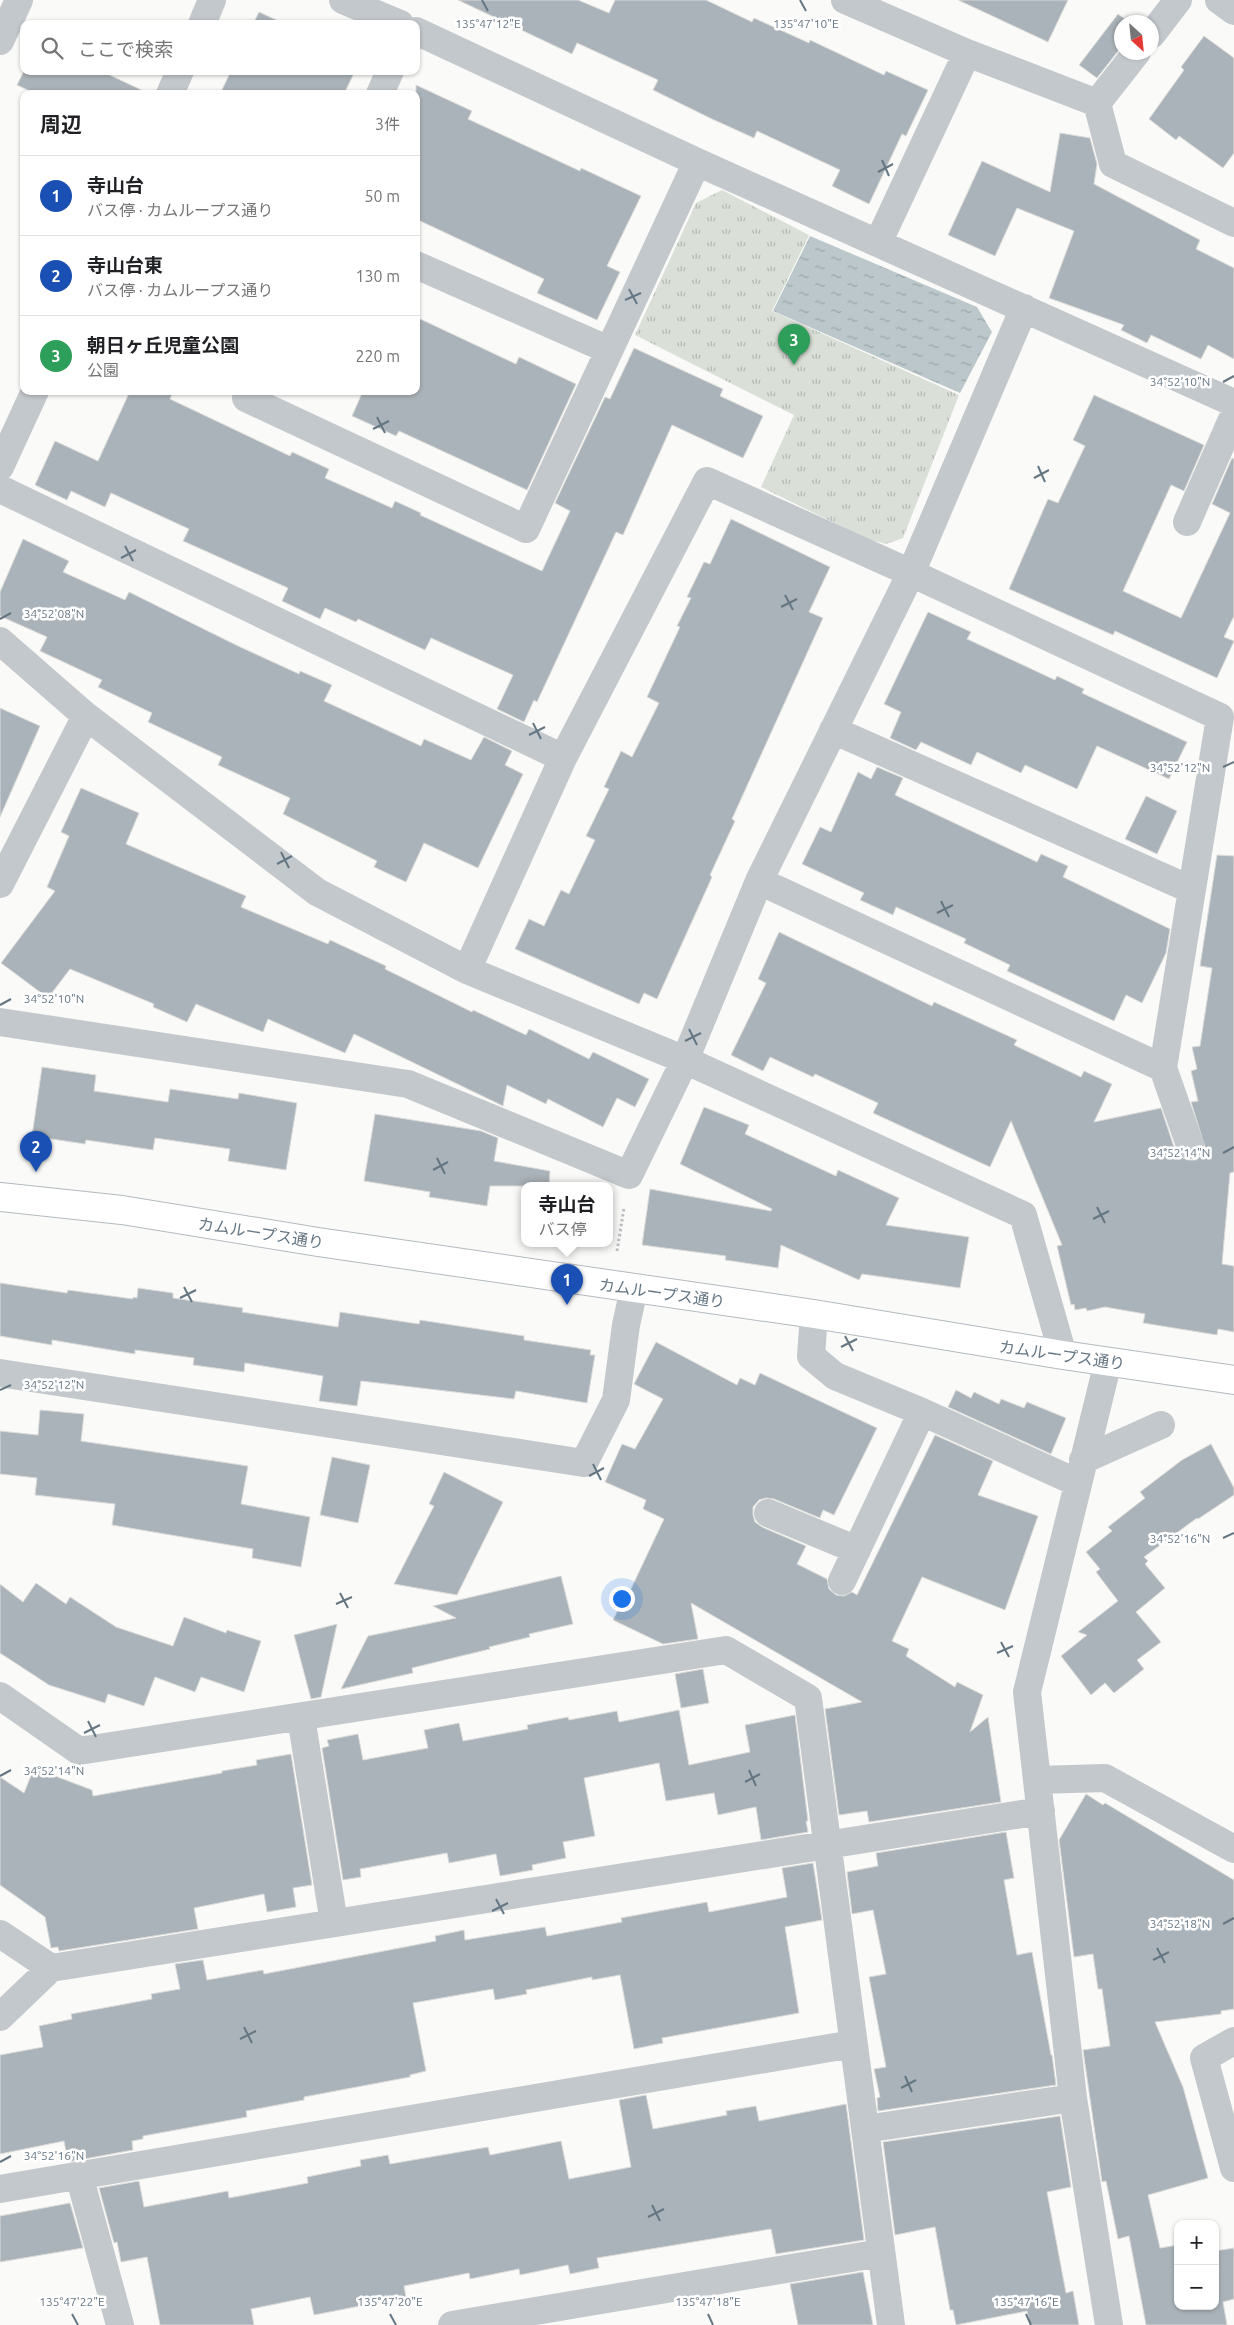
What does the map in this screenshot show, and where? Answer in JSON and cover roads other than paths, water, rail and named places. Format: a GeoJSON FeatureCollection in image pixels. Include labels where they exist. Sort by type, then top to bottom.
{"type":"FeatureCollection","features":[{"type":"Feature","properties":{"kind":"street"},"geometry":{"type":"LineString","coordinates":[[0,41],[19,0]]}},
{"type":"Feature","properties":{"kind":"street"},"geometry":{"type":"LineString","coordinates":[[204,20],[212,0]]}},
{"type":"Feature","properties":{"kind":"street"},"geometry":{"type":"LineString","coordinates":[[343,0],[390,20]]}},
{"type":"Feature","properties":{"kind":"street"},"geometry":{"type":"LineString","coordinates":[[844,0],[967,53],[1097,103]]}},
{"type":"Feature","properties":{"kind":"street"},"geometry":{"type":"LineString","coordinates":[[1159,25],[1178,0]]}},
{"type":"Feature","properties":{"kind":"street"},"geometry":{"type":"LineString","coordinates":[[1219,0],[1234,11]]}},
{"type":"Feature","properties":{"kind":"street"},"geometry":{"type":"LineString","coordinates":[[420,33],[697,162],[1234,404]]}},
{"type":"Feature","properties":{"kind":"street"},"geometry":{"type":"LineString","coordinates":[[878,243],[967,53]]}},
{"type":"Feature","properties":{"kind":"street"},"geometry":{"type":"LineString","coordinates":[[1097,103],[1131,60]]}},
{"type":"Feature","properties":{"kind":"street"},"geometry":{"type":"LineString","coordinates":[[172,90],[178,75]]}},
{"type":"Feature","properties":{"kind":"street"},"geometry":{"type":"LineString","coordinates":[[382,90],[388,75]]}},
{"type":"Feature","properties":{"kind":"street"},"geometry":{"type":"LineString","coordinates":[[1097,103],[1113,164],[1234,223]]}},
{"type":"Feature","properties":{"kind":"street"},"geometry":{"type":"LineString","coordinates":[[247,395],[246,398],[526,529],[697,162]]}},
{"type":"Feature","properties":{"kind":"street"},"geometry":{"type":"LineString","coordinates":[[420,267],[609,350]]}},
{"type":"Feature","properties":{"kind":"street"},"geometry":{"type":"LineString","coordinates":[[0,1022],[408,1084],[629,1175],[685,1060],[759,881],[911,573],[1024,308]]}},
{"type":"Feature","properties":{"kind":"street"},"geometry":{"type":"LineString","coordinates":[[0,467],[32,395]]}},
{"type":"Feature","properties":{"kind":"street"},"geometry":{"type":"LineString","coordinates":[[1187,522],[1234,415]]}},
{"type":"Feature","properties":{"kind":"street"},"geometry":{"type":"LineString","coordinates":[[467,970],[563,758],[707,480],[1220,717],[1163,1068],[1190,1146]]}},
{"type":"Feature","properties":{"kind":"street"},"geometry":{"type":"LineString","coordinates":[[0,489],[563,758]]}},
{"type":"Feature","properties":{"kind":"street"},"geometry":{"type":"LineString","coordinates":[[0,641],[86,716],[316,892],[467,970],[685,1060],[1023,1215],[1063,1356]]}},
{"type":"Feature","properties":{"kind":"street"},"geometry":{"type":"LineString","coordinates":[[0,884],[86,716]]}},
{"type":"Feature","properties":{"kind":"street"},"geometry":{"type":"LineString","coordinates":[[833,730],[1192,890]]}},
{"type":"Feature","properties":{"kind":"street"},"geometry":{"type":"LineString","coordinates":[[759,881],[1163,1068]]}},
{"type":"Feature","properties":{"kind":"street","name":"カムループス通り"},"geometry":{"type":"LineString","coordinates":[[0,1197],[122,1210],[634,1290],[814,1314],[1063,1356],[1234,1380]]}},
{"type":"Feature","properties":{"kind":"street"},"geometry":{"type":"LineString","coordinates":[[0,1372],[584,1463],[616,1400],[626,1325],[634,1290]]}},
{"type":"Feature","properties":{"kind":"street"},"geometry":{"type":"LineString","coordinates":[[814,1314],[811,1356],[835,1376],[922,1412],[1081,1472]]}},
{"type":"Feature","properties":{"kind":"street"},"geometry":{"type":"LineString","coordinates":[[1108,1362],[1026,1692],[1073,2098],[1109,2325]]}},
{"type":"Feature","properties":{"kind":"street"},"geometry":{"type":"LineString","coordinates":[[842,1581],[922,1412]]}},
{"type":"Feature","properties":{"kind":"street"},"geometry":{"type":"LineString","coordinates":[[1081,1472],[1161,1425]]}},
{"type":"Feature","properties":{"kind":"street"},"geometry":{"type":"LineString","coordinates":[[768,1512],[857,1550]]}},
{"type":"Feature","properties":{"kind":"street"},"geometry":{"type":"LineString","coordinates":[[0,1696],[79,1751],[726,1650],[808,1698],[891,2325]]}},
{"type":"Feature","properties":{"kind":"street"},"geometry":{"type":"LineString","coordinates":[[301,1717],[334,1923]]}},
{"type":"Feature","properties":{"kind":"street"},"geometry":{"type":"LineString","coordinates":[[1037,1780],[1105,1778],[1234,1850]]}},
{"type":"Feature","properties":{"kind":"street"},"geometry":{"type":"LineString","coordinates":[[0,2017],[51,1968],[1041,1811]]}},
{"type":"Feature","properties":{"kind":"street"},"geometry":{"type":"LineString","coordinates":[[0,1934],[51,1968]]}},
{"type":"Feature","properties":{"kind":"street"},"geometry":{"type":"LineString","coordinates":[[1234,2041],[1204,2058],[1234,2168]]}},
{"type":"Feature","properties":{"kind":"street"},"geometry":{"type":"LineString","coordinates":[[0,2189],[854,2044]]}},
{"type":"Feature","properties":{"kind":"street"},"geometry":{"type":"LineString","coordinates":[[865,2130],[1073,2098]]}},
{"type":"Feature","properties":{"kind":"street"},"geometry":{"type":"LineString","coordinates":[[80,2175],[120,2325]]}},
{"type":"Feature","properties":{"kind":"street"},"geometry":{"type":"LineString","coordinates":[[452,2325],[489,2322],[881,2253]]}},
{"type":"Feature","properties":{"kind":"water"},"geometry":{"type":"Polygon","coordinates":[[[810,236],[977,307],[992,332],[960,393],[773,311],[810,236]]]}},
{"type":"Feature","properties":{"kind":"place","name":"朝日ヶ丘児童公園"},"geometry":{"type":"Point","coordinates":[794,365]}},
{"type":"Feature","properties":{"kind":"place","name":"寺山台東"},"geometry":{"type":"Point","coordinates":[36,1172]}},
{"type":"Feature","properties":{"kind":"place","name":"寺山台"},"geometry":{"type":"Point","coordinates":[567,1305]}}]}
